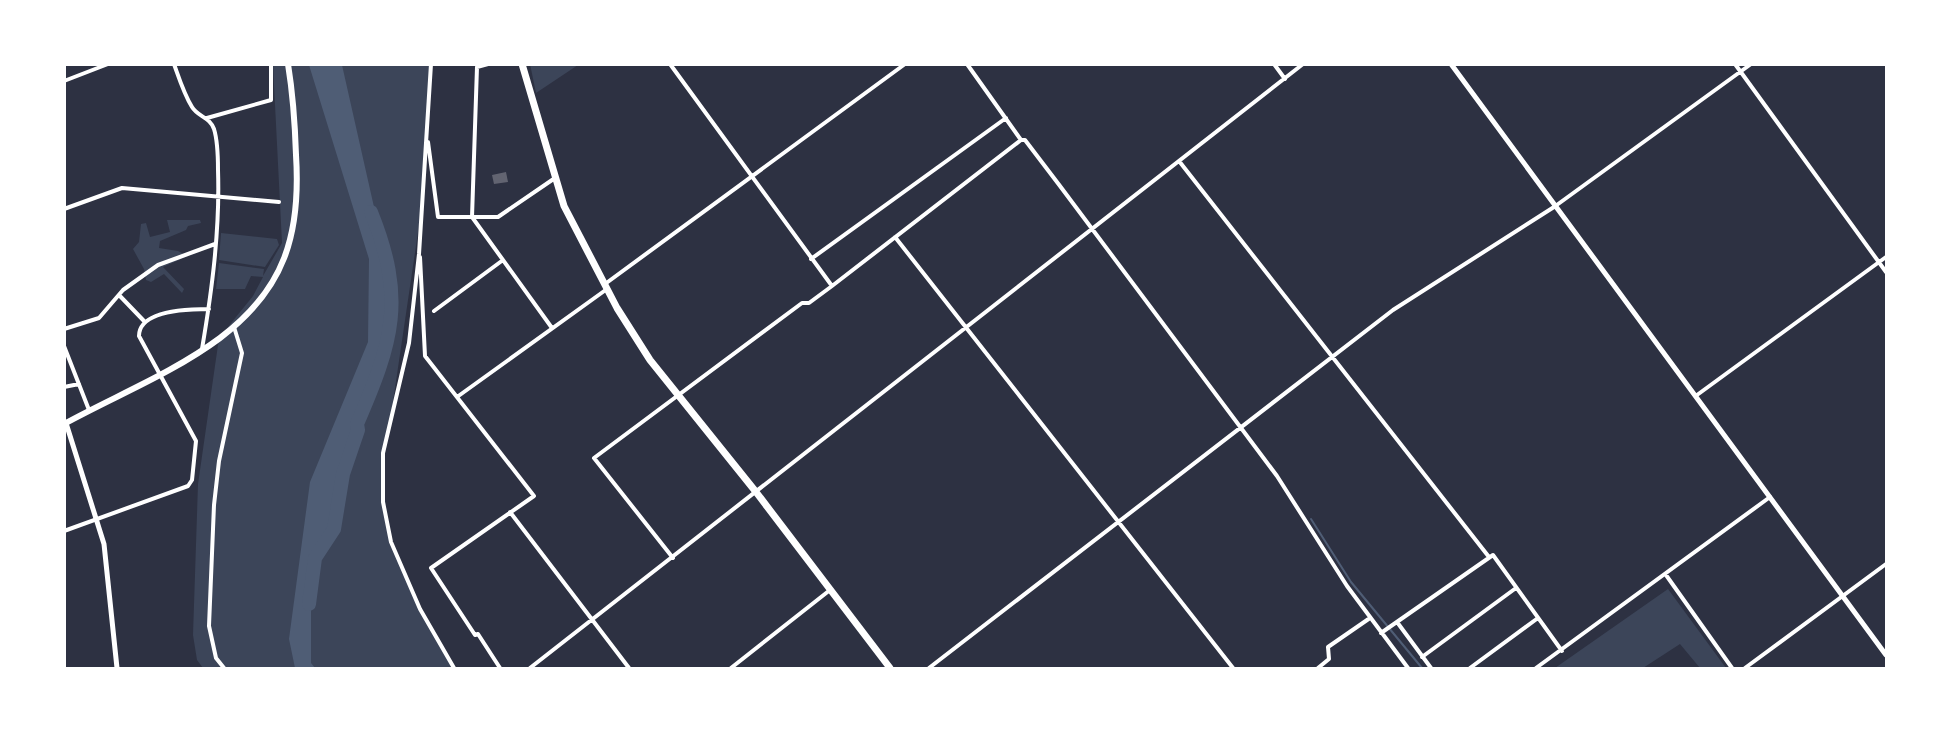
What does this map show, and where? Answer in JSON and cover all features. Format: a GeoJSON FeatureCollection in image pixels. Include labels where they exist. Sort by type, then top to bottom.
{"type":"FeatureCollection","features":[{"type":"Feature","properties":{"kind":"main road"},"geometry":{"type":"LineString","coordinates":[[65,423],[202,350],[250,311],[278,277],[293,234],[299,186],[295,104],[288,64]]}},
{"type":"Feature","properties":{"kind":"main road"},"geometry":{"type":"LineString","coordinates":[[522,64],[564,206],[606,286],[650,360],[756,492],[890,669]]}},
{"type":"Feature","properties":{"kind":"street"},"geometry":{"type":"LineString","coordinates":[[64,81],[108,64]]}},
{"type":"Feature","properties":{"kind":"street"},"geometry":{"type":"LineString","coordinates":[[174,64],[193,109],[199,116],[207,118],[271,100],[271,64]]}},
{"type":"Feature","properties":{"kind":"street"},"geometry":{"type":"LineString","coordinates":[[431,64],[419,254],[409,343],[383,453],[383,502],[391,542],[420,609],[454,669]]}},
{"type":"Feature","properties":{"kind":"street"},"geometry":{"type":"LineString","coordinates":[[488,64],[477,67],[472,217],[552,328]]}},
{"type":"Feature","properties":{"kind":"street"},"geometry":{"type":"LineString","coordinates":[[670,64],[832,286]]}},
{"type":"Feature","properties":{"kind":"street"},"geometry":{"type":"LineString","coordinates":[[457,397],[905,64]]}},
{"type":"Feature","properties":{"kind":"street"},"geometry":{"type":"LineString","coordinates":[[967,64],[1021,140],[1025,140],[1277,476],[1320,547],[1408,669]]}},
{"type":"Feature","properties":{"kind":"street"},"geometry":{"type":"LineString","coordinates":[[1274,64],[1285,79]]}},
{"type":"Feature","properties":{"kind":"street"},"geometry":{"type":"LineString","coordinates":[[530,669],[1303,64]]}},
{"type":"Feature","properties":{"kind":"street"},"geometry":{"type":"LineString","coordinates":[[1451,64],[1554,207],[1696,395],[1887,655]]}},
{"type":"Feature","properties":{"kind":"street"},"geometry":{"type":"LineString","coordinates":[[1735,64],[1887,272]]}},
{"type":"Feature","properties":{"kind":"street"},"geometry":{"type":"LineString","coordinates":[[929,669],[1117,521],[1393,310],[1554,207],[1751,64]]}},
{"type":"Feature","properties":{"kind":"street"},"geometry":{"type":"LineString","coordinates":[[202,350],[209,309],[219,196],[217,142],[212,123],[207,118]]}},
{"type":"Feature","properties":{"kind":"street"},"geometry":{"type":"LineString","coordinates":[[811,259],[1005,118]]}},
{"type":"Feature","properties":{"kind":"street"},"geometry":{"type":"LineString","coordinates":[[427,132],[438,217],[498,217],[555,178]]}},
{"type":"Feature","properties":{"kind":"street"},"geometry":{"type":"LineString","coordinates":[[673,558],[594,458],[802,303],[809,303],[832,286],[1021,140]]}},
{"type":"Feature","properties":{"kind":"street"},"geometry":{"type":"LineString","coordinates":[[1179,161],[1488,557]]}},
{"type":"Feature","properties":{"kind":"street"},"geometry":{"type":"LineString","coordinates":[[64,209],[122,188],[279,202]]}},
{"type":"Feature","properties":{"kind":"street"},"geometry":{"type":"LineString","coordinates":[[895,237],[1233,669]]}},
{"type":"Feature","properties":{"kind":"street"},"geometry":{"type":"LineString","coordinates":[[64,329],[99,318],[119,295],[158,265],[215,244]]}},
{"type":"Feature","properties":{"kind":"street"},"geometry":{"type":"LineString","coordinates":[[419,254],[425,356],[534,496],[431,568],[438,583],[475,635],[478,634],[500,669]]}},
{"type":"Feature","properties":{"kind":"street"},"geometry":{"type":"LineString","coordinates":[[1696,395],[1887,257]]}},
{"type":"Feature","properties":{"kind":"street"},"geometry":{"type":"LineString","coordinates":[[434,311],[503,260]]}},
{"type":"Feature","properties":{"kind":"street"},"geometry":{"type":"LineString","coordinates":[[119,295],[144,321]]}},
{"type":"Feature","properties":{"kind":"street"},"geometry":{"type":"LineString","coordinates":[[64,531],[188,486],[192,480],[196,441],[139,336],[139,327],[144,321],[180,309],[209,309]]}},
{"type":"Feature","properties":{"kind":"street"},"geometry":{"type":"LineString","coordinates":[[224,669],[216,658],[211,641],[210,615],[219,461],[242,353],[234,326]]}},
{"type":"Feature","properties":{"kind":"street"},"geometry":{"type":"LineString","coordinates":[[64,346],[89,410]]}},
{"type":"Feature","properties":{"kind":"street"},"geometry":{"type":"LineString","coordinates":[[64,387],[79,384]]}},
{"type":"Feature","properties":{"kind":"street"},"geometry":{"type":"LineString","coordinates":[[65,423],[104,544],[117,669]]}},
{"type":"Feature","properties":{"kind":"street"},"geometry":{"type":"LineString","coordinates":[[1536,669],[1771,497]]}},
{"type":"Feature","properties":{"kind":"street"},"geometry":{"type":"LineString","coordinates":[[510,513],[629,669]]}},
{"type":"Feature","properties":{"kind":"street"},"geometry":{"type":"LineString","coordinates":[[1382,633],[1493,555],[1562,651]]}},
{"type":"Feature","properties":{"kind":"street"},"geometry":{"type":"LineString","coordinates":[[1745,669],[1887,564]]}},
{"type":"Feature","properties":{"kind":"street"},"geometry":{"type":"LineString","coordinates":[[1666,575],[1732,669]]}},
{"type":"Feature","properties":{"kind":"street"},"geometry":{"type":"LineString","coordinates":[[1422,657],[1516,588]]}},
{"type":"Feature","properties":{"kind":"street"},"geometry":{"type":"LineString","coordinates":[[731,669],[830,590]]}},
{"type":"Feature","properties":{"kind":"street"},"geometry":{"type":"LineString","coordinates":[[1318,669],[1329,659],[1328,647],[1370,618]]}},
{"type":"Feature","properties":{"kind":"street"},"geometry":{"type":"LineString","coordinates":[[1470,669],[1538,618]]}},
{"type":"Feature","properties":{"kind":"street"},"geometry":{"type":"LineString","coordinates":[[1397,622],[1431,669]]}},
{"type":"Feature","properties":{"kind":"shaded area"},"geometry":{"type":"Polygon","coordinates":[[[530,64],[578,64],[578,65],[536,93],[530,64]]]}},
{"type":"Feature","properties":{"kind":"shaded area"},"geometry":{"type":"Polygon","coordinates":[[[273,65],[431,65],[421,212],[382,476],[390,538],[420,609],[456,668],[203,668],[197,660],[193,635],[198,484],[219,338],[253,296],[263,277],[251,276],[245,289],[216,289],[219,263],[264,269],[263,276],[282,243],[273,65]]]}},
{"type":"Feature","properties":{"kind":"shaded area"},"geometry":{"type":"Polygon","coordinates":[[[309,65],[342,65],[390,278],[392,318],[382,367],[357,424],[358,430],[343,474],[336,519],[329,538],[321,547],[314,568],[311,586],[311,663],[315,668],[295,668],[289,639],[310,482],[368,342],[369,259],[309,65]]]}},
{"type":"Feature","properties":{"kind":"shaded area"},"geometry":{"type":"Polygon","coordinates":[[[167,220],[200,220],[201,223],[188,226],[186,230],[160,241],[159,248],[178,251],[188,256],[163,267],[184,289],[182,293],[164,274],[151,282],[146,280],[144,269],[133,249],[139,242],[141,224],[146,223],[150,237],[170,232],[167,220]]]}},
{"type":"Feature","properties":{"kind":"shaded area"},"geometry":{"type":"Polygon","coordinates":[[[221,233],[277,239],[279,245],[265,267],[219,260],[221,233]]]}},
{"type":"Feature","properties":{"kind":"shaded area"},"geometry":{"type":"Polygon","coordinates":[[[1668,589],[1726,668],[1700,668],[1680,644],[1643,668],[1555,668],[1668,589]]]}},
{"type":"Feature","properties":{"kind":"building"},"geometry":{"type":"Polygon","coordinates":[[[506,172],[508,182],[494,184],[492,175],[506,172]]]}},
{"type":"Feature","properties":{"kind":"waterway"},"geometry":{"type":"LineString","coordinates":[[309,604],[315,558],[334,529],[343,474],[358,430],[357,424],[379,368],[391,320],[389,270],[371,212]]}},
{"type":"Feature","properties":{"kind":"waterway"},"geometry":{"type":"LineString","coordinates":[[1311,519],[1351,582],[1422,668]]}}]}
